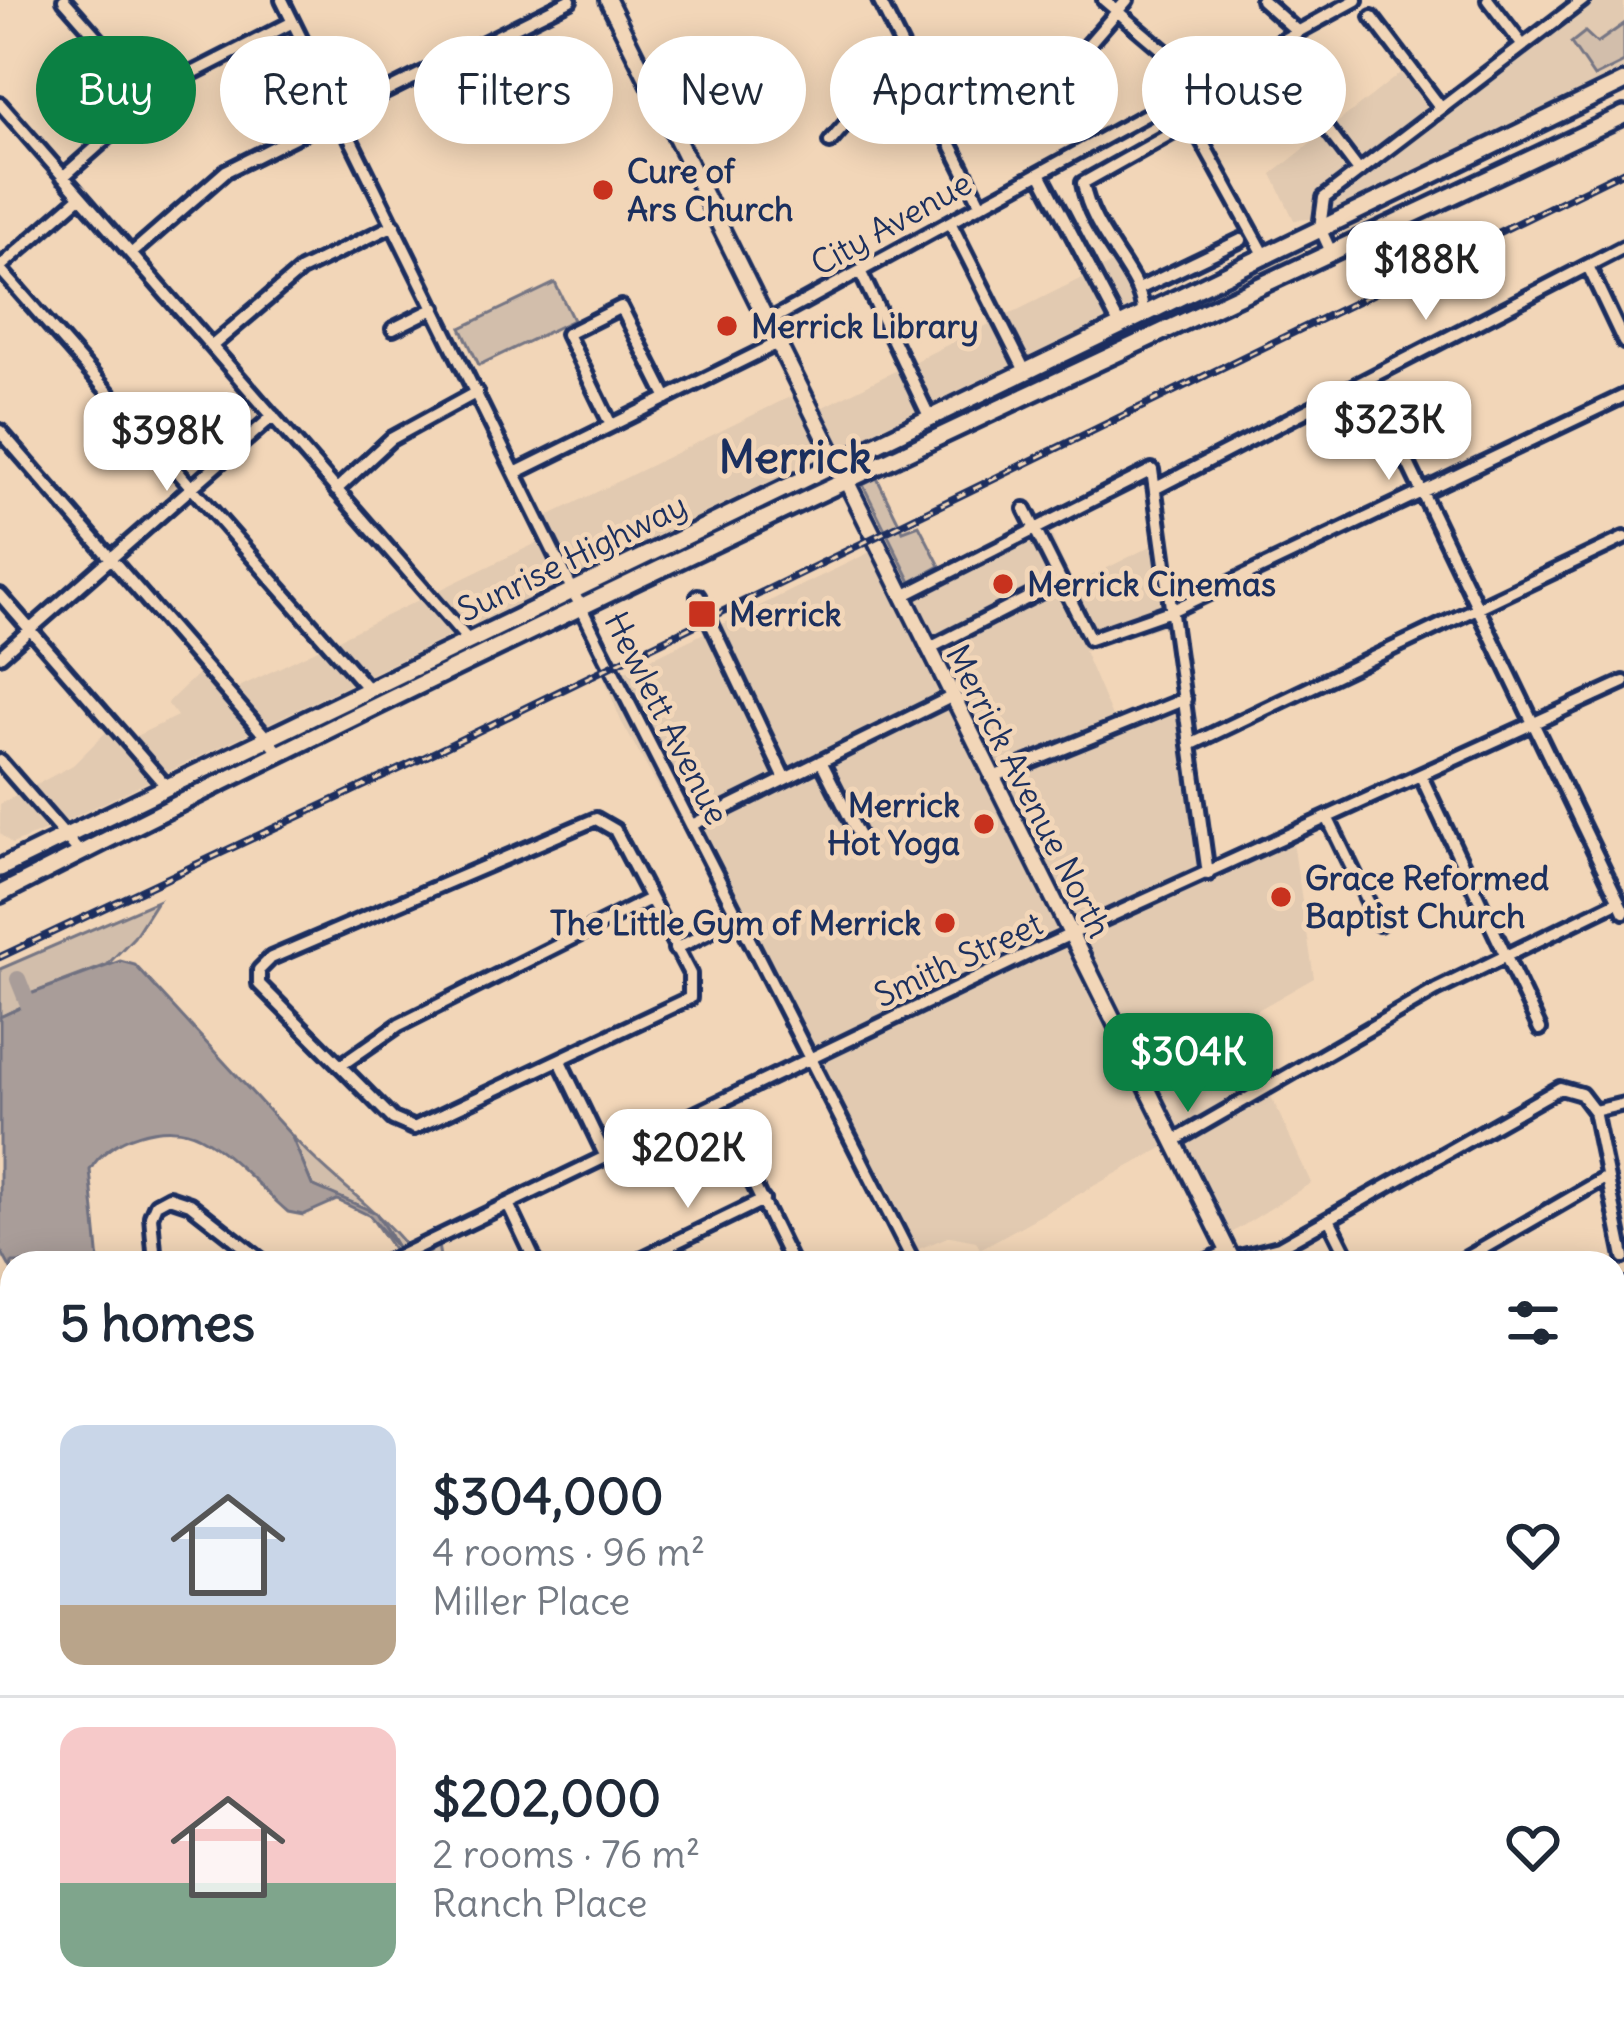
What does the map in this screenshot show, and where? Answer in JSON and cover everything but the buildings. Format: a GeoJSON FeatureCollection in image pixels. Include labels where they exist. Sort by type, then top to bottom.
{"type":"FeatureCollection","features":[{"type":"Feature","properties":{"kind":"highway","name":"Sunrise Highway"},"geometry":{"type":"LineString","coordinates":[[0,895],[81,854],[369,689],[1624,82]]}},
{"type":"Feature","properties":{"kind":"highway","name":"Sunrise Highway"},"geometry":{"type":"LineString","coordinates":[[0,868],[166,787],[274,745],[582,609],[1624,115]]}},
{"type":"Feature","properties":{"kind":"main road","name":"Merrick Avenue North"},"geometry":{"type":"LineString","coordinates":[[608,0],[1228,1251]]}},
{"type":"Feature","properties":{"kind":"street"},"geometry":{"type":"LineString","coordinates":[[64,0],[95,36]]}},
{"type":"Feature","properties":{"kind":"street","name":"Hewlett Avenue"},"geometry":{"type":"LineString","coordinates":[[282,0],[300,36]]}},
{"type":"Feature","properties":{"kind":"street"},"geometry":{"type":"LineString","coordinates":[[390,90],[570,0]]}},
{"type":"Feature","properties":{"kind":"street"},"geometry":{"type":"LineString","coordinates":[[879,0],[897,36]]}},
{"type":"Feature","properties":{"kind":"street"},"geometry":{"type":"LineString","coordinates":[[1104,0],[1147,36]]}},
{"type":"Feature","properties":{"kind":"street"},"geometry":{"type":"LineString","coordinates":[[1096,36],[1127,0]]}},
{"type":"Feature","properties":{"kind":"street"},"geometry":{"type":"LineString","coordinates":[[1262,0],[1298,32]]}},
{"type":"Feature","properties":{"kind":"street","name":"City Avenue"},"geometry":{"type":"LineString","coordinates":[[1291,36],[1356,0]]}},
{"type":"Feature","properties":{"kind":"street"},"geometry":{"type":"LineString","coordinates":[[1488,0],[1523,46]]}},
{"type":"Feature","properties":{"kind":"street"},"geometry":{"type":"LineString","coordinates":[[1331,252],[1320,227],[1324,198],[1583,0]]}},
{"type":"Feature","properties":{"kind":"street"},"geometry":{"type":"LineString","coordinates":[[1372,17],[1441,108]]}},
{"type":"Feature","properties":{"kind":"street"},"geometry":{"type":"LineString","coordinates":[[196,69],[293,22]]}},
{"type":"Feature","properties":{"kind":"street"},"geometry":{"type":"LineString","coordinates":[[0,104],[468,640]]}},
{"type":"Feature","properties":{"kind":"street","name":"City Avenue"},"geometry":{"type":"LineString","coordinates":[[767,322],[1142,117]]}},
{"type":"Feature","properties":{"kind":"street"},"geometry":{"type":"LineString","coordinates":[[1143,313],[1141,288],[1098,232],[1083,183],[1186,127],[1198,134],[1264,254]]}},
{"type":"Feature","properties":{"kind":"street"},"geometry":{"type":"LineString","coordinates":[[63,177],[101,144]]}},
{"type":"Feature","properties":{"kind":"street"},"geometry":{"type":"LineString","coordinates":[[131,254],[226,171],[280,144]]}},
{"type":"Feature","properties":{"kind":"street","name":"Hewlett Avenue"},"geometry":{"type":"LineString","coordinates":[[354,144],[582,609],[908,1251]]}},
{"type":"Feature","properties":{"kind":"street"},"geometry":{"type":"LineString","coordinates":[[950,144],[981,205]]}},
{"type":"Feature","properties":{"kind":"street"},"geometry":{"type":"LineString","coordinates":[[1338,144],[1359,171]]}},
{"type":"Feature","properties":{"kind":"street"},"geometry":{"type":"LineString","coordinates":[[1040,173],[1119,324]]}},
{"type":"Feature","properties":{"kind":"street"},"geometry":{"type":"LineString","coordinates":[[80,197],[0,268],[369,689]]}},
{"type":"Feature","properties":{"kind":"street"},"geometry":{"type":"LineString","coordinates":[[950,222],[1024,369]]}},
{"type":"Feature","properties":{"kind":"street"},"geometry":{"type":"LineString","coordinates":[[212,346],[301,270],[394,225]]}},
{"type":"Feature","properties":{"kind":"street"},"geometry":{"type":"LineString","coordinates":[[1141,288],[1240,240]]}},
{"type":"Feature","properties":{"kind":"street"},"geometry":{"type":"LineString","coordinates":[[1156,488],[1624,247]]}},
{"type":"Feature","properties":{"kind":"street"},"geometry":{"type":"LineString","coordinates":[[1588,266],[1624,342]]}},
{"type":"Feature","properties":{"kind":"street"},"geometry":{"type":"LineString","coordinates":[[860,271],[929,416]]}},
{"type":"Feature","properties":{"kind":"street"},"geometry":{"type":"LineString","coordinates":[[393,329],[435,308]]}},
{"type":"Feature","properties":{"kind":"street"},"geometry":{"type":"LineString","coordinates":[[611,425],[567,334],[585,325],[622,308],[667,398]]}},
{"type":"Feature","properties":{"kind":"street"},"geometry":{"type":"LineString","coordinates":[[517,472],[778,343]]}},
{"type":"Feature","properties":{"kind":"street"},"geometry":{"type":"LineString","coordinates":[[1174,1142],[1507,955],[1621,907],[1368,380]]}},
{"type":"Feature","properties":{"kind":"street"},"geometry":{"type":"LineString","coordinates":[[336,490],[391,439],[477,392]]}},
{"type":"Feature","properties":{"kind":"street"},"geometry":{"type":"LineString","coordinates":[[1025,509],[1090,639],[1173,610],[1624,396]]}},
{"type":"Feature","properties":{"kind":"street"},"geometry":{"type":"LineString","coordinates":[[0,656],[273,416]]}},
{"type":"Feature","properties":{"kind":"street"},"geometry":{"type":"LineString","coordinates":[[0,430],[274,745]]}},
{"type":"Feature","properties":{"kind":"street"},"geometry":{"type":"LineString","coordinates":[[903,596],[1152,470],[1208,874]]}},
{"type":"Feature","properties":{"kind":"street"},"geometry":{"type":"LineString","coordinates":[[1190,745],[1624,538]]}},
{"type":"Feature","properties":{"kind":"street"},"geometry":{"type":"LineString","coordinates":[[928,649],[1061,580]]}},
{"type":"Feature","properties":{"kind":"street"},"geometry":{"type":"LineString","coordinates":[[0,595],[166,787]]}},
{"type":"Feature","properties":{"kind":"street"},"geometry":{"type":"LineString","coordinates":[[698,596],[785,778]]}},
{"type":"Feature","properties":{"kind":"street","name":"Smith Street"},"geometry":{"type":"LineString","coordinates":[[410,1251],[1070,935],[1624,682]]}},
{"type":"Feature","properties":{"kind":"street"},"geometry":{"type":"LineString","coordinates":[[692,825],[951,697]]}},
{"type":"Feature","properties":{"kind":"street"},"geometry":{"type":"LineString","coordinates":[[992,778],[1185,699]]}},
{"type":"Feature","properties":{"kind":"street"},"geometry":{"type":"LineString","coordinates":[[0,761],[81,854]]}},
{"type":"Feature","properties":{"kind":"street"},"geometry":{"type":"LineString","coordinates":[[821,761],[860,838]]}},
{"type":"Feature","properties":{"kind":"street"},"geometry":{"type":"LineString","coordinates":[[1421,776],[1540,1029]]}},
{"type":"Feature","properties":{"kind":"street"},"geometry":{"type":"LineString","coordinates":[[596,819],[615,830],[650,899],[693,988],[690,998],[420,1127],[393,1120],[259,984],[264,964],[596,819]]}},
{"type":"Feature","properties":{"kind":"street"},"geometry":{"type":"LineString","coordinates":[[1328,819],[1379,924]]}},
{"type":"Feature","properties":{"kind":"street"},"geometry":{"type":"LineString","coordinates":[[340,1066],[399,1025],[650,899]]}},
{"type":"Feature","properties":{"kind":"street"},"geometry":{"type":"LineString","coordinates":[[676,949],[738,916]]}},
{"type":"Feature","properties":{"kind":"street"},"geometry":{"type":"LineString","coordinates":[[560,1060],[606,1157]]}},
{"type":"Feature","properties":{"kind":"street"},"geometry":{"type":"LineString","coordinates":[[1260,1251],[1279,1247],[1552,1090],[1581,1094],[1594,1111],[1623,1251]]}},
{"type":"Feature","properties":{"kind":"street"},"geometry":{"type":"LineString","coordinates":[[1594,1111],[1624,1104]]}},
{"type":"Feature","properties":{"kind":"street"},"geometry":{"type":"LineString","coordinates":[[716,1105],[786,1251]]}},
{"type":"Feature","properties":{"kind":"street"},"geometry":{"type":"LineString","coordinates":[[1479,1251],[1607,1177]]}},
{"type":"Feature","properties":{"kind":"street"},"geometry":{"type":"LineString","coordinates":[[154,1251],[151,1216],[156,1204],[169,1197],[190,1204],[250,1251]]}},
{"type":"Feature","properties":{"kind":"street"},"geometry":{"type":"LineString","coordinates":[[658,1251],[763,1200]]}},
{"type":"Feature","properties":{"kind":"street"},"geometry":{"type":"LineString","coordinates":[[508,1204],[530,1251]]}},
{"type":"Feature","properties":{"kind":"street"},"geometry":{"type":"LineString","coordinates":[[1329,1219],[1345,1251]]}},
{"type":"Feature","properties":{"kind":"shaded area"},"geometry":{"type":"Polygon","coordinates":[[[1581,0],[1624,0],[1624,79],[1332,218],[1294,220],[1272,174],[1310,144],[1346,144],[1346,116],[1408,67],[1440,107],[1581,0]]]}},
{"type":"Feature","properties":{"kind":"shaded area"},"geometry":{"type":"Polygon","coordinates":[[[1624,24],[1624,62],[1594,77],[1571,43],[1585,32],[1597,43],[1624,24]]]}},
{"type":"Feature","properties":{"kind":"shaded area"},"geometry":{"type":"Polygon","coordinates":[[[1118,260],[1140,303],[56,826],[12,844],[0,833],[0,804],[73,765],[114,724],[128,740],[177,716],[167,703],[207,665],[231,691],[549,537],[542,519],[812,386],[823,407],[1118,260]]]}},
{"type":"Feature","properties":{"kind":"shaded area"},"geometry":{"type":"Polygon","coordinates":[[[555,283],[573,320],[479,365],[461,328],[555,283]]]}},
{"type":"Feature","properties":{"kind":"shaded area"},"geometry":{"type":"Polygon","coordinates":[[[877,478],[903,531],[919,525],[940,566],[911,582],[863,485],[877,478]]]}},
{"type":"Feature","properties":{"kind":"shaded area"},"geometry":{"type":"Polygon","coordinates":[[[1044,517],[1073,585],[1157,543],[1166,625],[1084,651],[1115,724],[1175,698],[1208,873],[1292,836],[1314,978],[1237,1022],[1311,1183],[1222,1239],[1173,1142],[980,1249],[976,1241],[950,1236],[908,1251],[811,1059],[621,721],[605,681],[891,542],[912,582],[1044,517]]]}},
{"type":"Feature","properties":{"kind":"shaded area"},"geometry":{"type":"Polygon","coordinates":[[[157,901],[134,937],[107,965],[25,996],[27,1004],[0,1017],[0,969],[157,901]]]}},
{"type":"Feature","properties":{"kind":"shaded area"},"geometry":{"type":"Polygon","coordinates":[[[120,961],[135,965],[291,1135],[312,1185],[376,1213],[397,1247],[370,1216],[337,1200],[303,1215],[288,1212],[212,1144],[171,1130],[124,1140],[90,1170],[98,1251],[1,1251],[0,1017],[26,1005],[25,996],[120,961]]]}},
{"type":"Feature","properties":{"kind":"shaded area"},"geometry":{"type":"Polygon","coordinates":[[[291,1135],[409,1251],[395,1251],[370,1216],[394,1244],[388,1231],[370,1213],[312,1185],[291,1135]]]}},
{"type":"Feature","properties":{"kind":"waterway"},"geometry":{"type":"LineString","coordinates":[[18,979],[31,1012]]}},
{"type":"Feature","properties":{"kind":"railway"},"geometry":{"type":"LineString","coordinates":[[0,957],[425,757],[1624,171]]}},
{"type":"Feature","properties":{"kind":"place","name":"Cure of Ars Church"},"geometry":{"type":"Point","coordinates":[603,190]}},
{"type":"Feature","properties":{"kind":"place","name":"Merrick Library"},"geometry":{"type":"Point","coordinates":[727,326]}},
{"type":"Feature","properties":{"kind":"place","name":"Merrick Cinemas"},"geometry":{"type":"Point","coordinates":[1003,584]}},
{"type":"Feature","properties":{"kind":"place","name":"Merrick"},"geometry":{"type":"Point","coordinates":[702,614]}},
{"type":"Feature","properties":{"kind":"place","name":"Merrick Hot Yoga"},"geometry":{"type":"Point","coordinates":[984,824]}},
{"type":"Feature","properties":{"kind":"place","name":"Grace Reformed Baptist Church"},"geometry":{"type":"Point","coordinates":[1281,897]}},
{"type":"Feature","properties":{"kind":"place","name":"The Little Gym of Merrick"},"geometry":{"type":"Point","coordinates":[945,923]}},
{"type":"Feature","properties":{"kind":"district","name":"Merrick"},"geometry":{"type":"Point","coordinates":[795,457]}}]}
